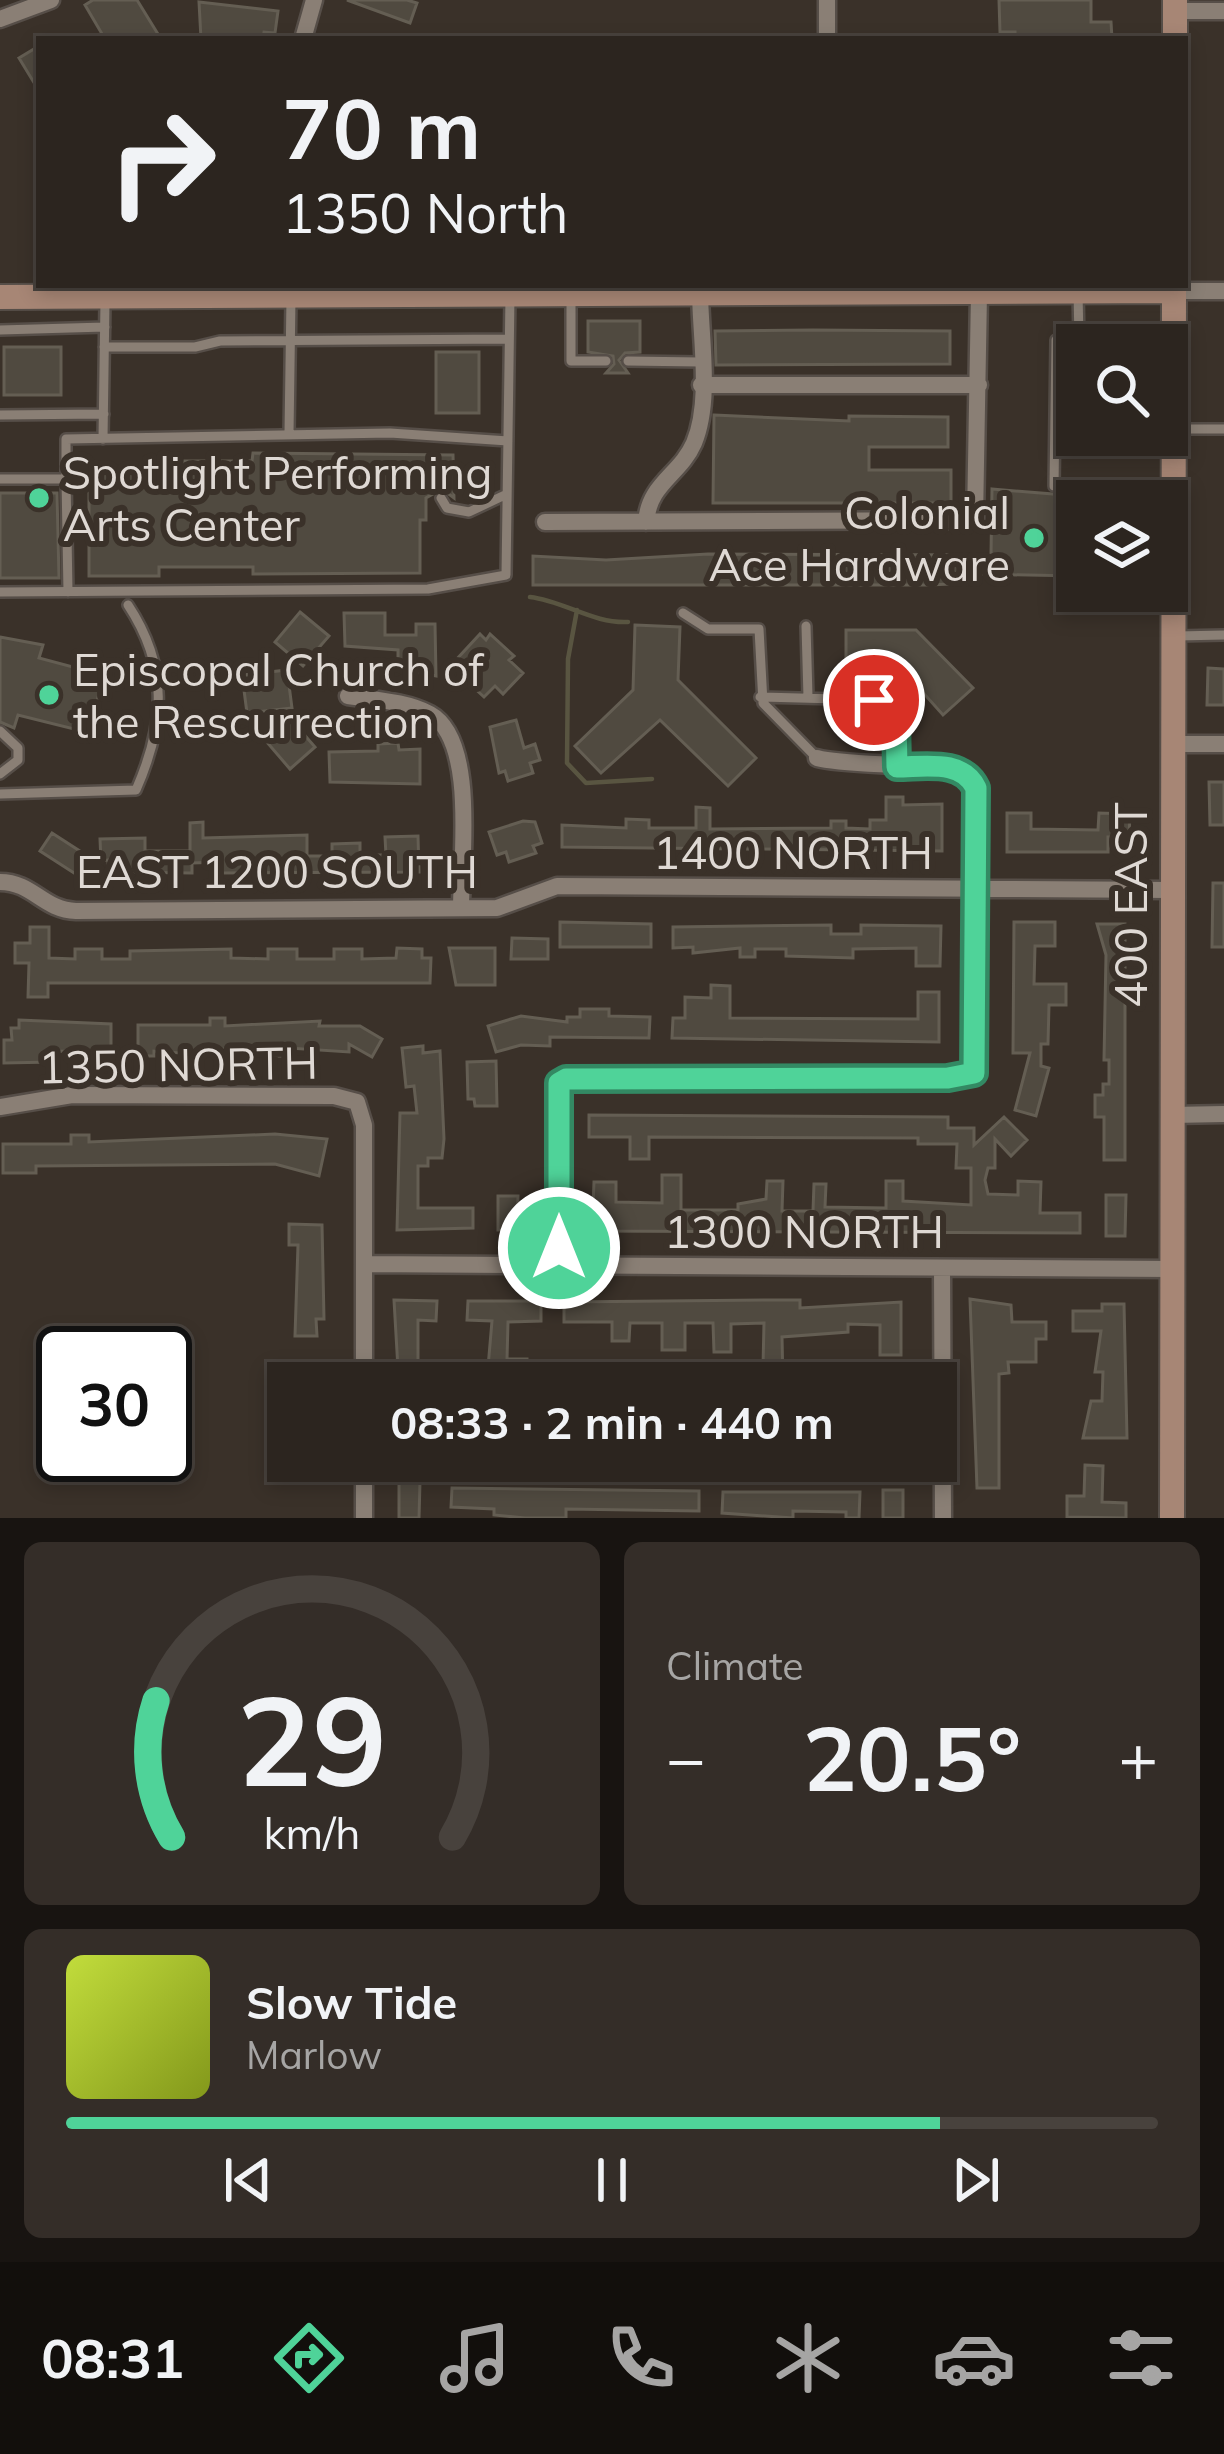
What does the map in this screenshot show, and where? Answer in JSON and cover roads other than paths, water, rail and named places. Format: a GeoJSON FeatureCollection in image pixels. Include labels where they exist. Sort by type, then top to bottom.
{"type":"FeatureCollection","features":[{"type":"Feature","properties":{"kind":"main road"},"geometry":{"type":"LineString","coordinates":[[1175,5],[1175,36]]}},
{"type":"Feature","properties":{"kind":"main road"},"geometry":{"type":"LineString","coordinates":[[3,297],[234,289],[1078,292],[1174,288]]}},
{"type":"Feature","properties":{"kind":"main road","name":"400 EAST"},"geometry":{"type":"LineString","coordinates":[[1174,288],[1175,324]]}},
{"type":"Feature","properties":{"kind":"main road","name":"400 EAST"},"geometry":{"type":"LineString","coordinates":[[1172,612],[1172,1518]]}},
{"type":"Feature","properties":{"kind":"street"},"geometry":{"type":"LineString","coordinates":[[0,19],[51,0]]}},
{"type":"Feature","properties":{"kind":"street"},"geometry":{"type":"LineString","coordinates":[[304,36],[314,0]]}},
{"type":"Feature","properties":{"kind":"street"},"geometry":{"type":"LineString","coordinates":[[827,0],[827,36]]}},
{"type":"Feature","properties":{"kind":"street"},"geometry":{"type":"LineString","coordinates":[[1175,5],[1224,11]]}},
{"type":"Feature","properties":{"kind":"street"},"geometry":{"type":"LineString","coordinates":[[1174,288],[1224,292]]}},
{"type":"Feature","properties":{"kind":"street"},"geometry":{"type":"LineString","coordinates":[[646,522],[656,486],[694,442],[700,385],[700,290]]}},
{"type":"Feature","properties":{"kind":"street"},"geometry":{"type":"LineString","coordinates":[[544,522],[969,523],[978,514],[979,292]]}},
{"type":"Feature","properties":{"kind":"street"},"geometry":{"type":"LineString","coordinates":[[700,385],[979,385]]}},
{"type":"Feature","properties":{"kind":"street"},"geometry":{"type":"LineString","coordinates":[[348,696],[425,711],[453,734],[460,772],[461,908]]}},
{"type":"Feature","properties":{"kind":"street"},"geometry":{"type":"LineString","coordinates":[[1172,744],[1224,744]]}},
{"type":"Feature","properties":{"kind":"street"},"geometry":{"type":"LineString","coordinates":[[559,1265],[559,1083],[581,1076],[948,1078],[974,1073],[977,795],[970,776],[950,768],[850,767],[818,758]]}},
{"type":"Feature","properties":{"kind":"street","name":"EAST 1200 SOUTH"},"geometry":{"type":"LineString","coordinates":[[0,882],[20,882],[65,911],[506,907],[533,891],[557,886]]}},
{"type":"Feature","properties":{"kind":"street","name":"1400 NORTH"},"geometry":{"type":"LineString","coordinates":[[557,886],[1172,890]]}},
{"type":"Feature","properties":{"kind":"street","name":"1350 NORTH"},"geometry":{"type":"LineString","coordinates":[[0,1106],[72,1095],[334,1096],[357,1102],[364,1125],[364,1264]]}},
{"type":"Feature","properties":{"kind":"street"},"geometry":{"type":"LineString","coordinates":[[1172,1114],[1224,1114]]}},
{"type":"Feature","properties":{"kind":"street"},"geometry":{"type":"LineString","coordinates":[[364,1264],[364,1362]]}},
{"type":"Feature","properties":{"kind":"street","name":"1300 NORTH"},"geometry":{"type":"LineString","coordinates":[[364,1264],[1172,1269]]}},
{"type":"Feature","properties":{"kind":"street"},"geometry":{"type":"LineString","coordinates":[[940,1362],[942,1268]]}},
{"type":"Feature","properties":{"kind":"street"},"geometry":{"type":"LineString","coordinates":[[364,1482],[364,1518]]}},
{"type":"Feature","properties":{"kind":"street"},"geometry":{"type":"LineString","coordinates":[[941,1482],[943,1518]]}},
{"type":"Feature","properties":{"kind":"lane"},"geometry":{"type":"LineString","coordinates":[[571,290],[571,361],[606,361]]}},
{"type":"Feature","properties":{"kind":"lane"},"geometry":{"type":"LineString","coordinates":[[0,592],[428,589],[506,575],[510,291]]}},
{"type":"Feature","properties":{"kind":"lane"},"geometry":{"type":"LineString","coordinates":[[289,434],[291,292]]}},
{"type":"Feature","properties":{"kind":"lane"},"geometry":{"type":"LineString","coordinates":[[1078,292],[1079,324]]}},
{"type":"Feature","properties":{"kind":"lane"},"geometry":{"type":"LineString","coordinates":[[104,439],[105,295]]}},
{"type":"Feature","properties":{"kind":"lane"},"geometry":{"type":"LineString","coordinates":[[62,296],[62,328]]}},
{"type":"Feature","properties":{"kind":"lane"},"geometry":{"type":"LineString","coordinates":[[3,297],[3,330],[104,327]]}},
{"type":"Feature","properties":{"kind":"lane"},"geometry":{"type":"LineString","coordinates":[[104,347],[509,339]]}},
{"type":"Feature","properties":{"kind":"lane"},"geometry":{"type":"LineString","coordinates":[[1056,340],[1056,486]]}},
{"type":"Feature","properties":{"kind":"lane"},"geometry":{"type":"LineString","coordinates":[[628,361],[700,362]]}},
{"type":"Feature","properties":{"kind":"lane"},"geometry":{"type":"LineString","coordinates":[[0,415],[104,414]]}},
{"type":"Feature","properties":{"kind":"lane"},"geometry":{"type":"LineString","coordinates":[[1188,429],[1224,429]]}},
{"type":"Feature","properties":{"kind":"lane"},"geometry":{"type":"LineString","coordinates":[[68,592],[66,439],[390,434],[441,441],[508,441]]}},
{"type":"Feature","properties":{"kind":"lane"},"geometry":{"type":"LineString","coordinates":[[441,441],[441,455]]}},
{"type":"Feature","properties":{"kind":"lane"},"geometry":{"type":"LineString","coordinates":[[0,479],[66,479]]}},
{"type":"Feature","properties":{"kind":"lane"},"geometry":{"type":"LineString","coordinates":[[441,498],[447,508],[469,512],[507,494]]}},
{"type":"Feature","properties":{"kind":"lane"},"geometry":{"type":"LineString","coordinates":[[0,794],[136,790],[154,748],[161,701],[158,663],[128,605]]}},
{"type":"Feature","properties":{"kind":"lane"},"geometry":{"type":"LineString","coordinates":[[683,613],[708,629],[759,629],[760,697],[794,739],[818,758]]}},
{"type":"Feature","properties":{"kind":"lane"},"geometry":{"type":"LineString","coordinates":[[806,626],[808,697]]}},
{"type":"Feature","properties":{"kind":"lane"},"geometry":{"type":"LineString","coordinates":[[1172,636],[1224,635]]}},
{"type":"Feature","properties":{"kind":"lane"},"geometry":{"type":"LineString","coordinates":[[760,697],[880,703],[896,719],[897,767]]}},
{"type":"Feature","properties":{"kind":"lane"},"geometry":{"type":"LineString","coordinates":[[0,731],[18,748],[18,760],[0,773]]}},
{"type":"Feature","properties":{"kind":"waterway"},"geometry":{"type":"LineString","coordinates":[[530,597],[603,620],[628,622]]}},
{"type":"Feature","properties":{"kind":"waterway"},"geometry":{"type":"LineString","coordinates":[[577,610],[568,659],[567,763],[586,783],[652,779]]}},
{"type":"Feature","properties":{"kind":"place","name":"Spotlight Performing Arts Center"},"geometry":{"type":"Point","coordinates":[39,498]}},
{"type":"Feature","properties":{"kind":"place","name":"Colonial Ace Hardware"},"geometry":{"type":"Point","coordinates":[1034,538]}},
{"type":"Feature","properties":{"kind":"place","name":"Episcopal Church of the Rescurrection"},"geometry":{"type":"Point","coordinates":[49,695]}}]}
